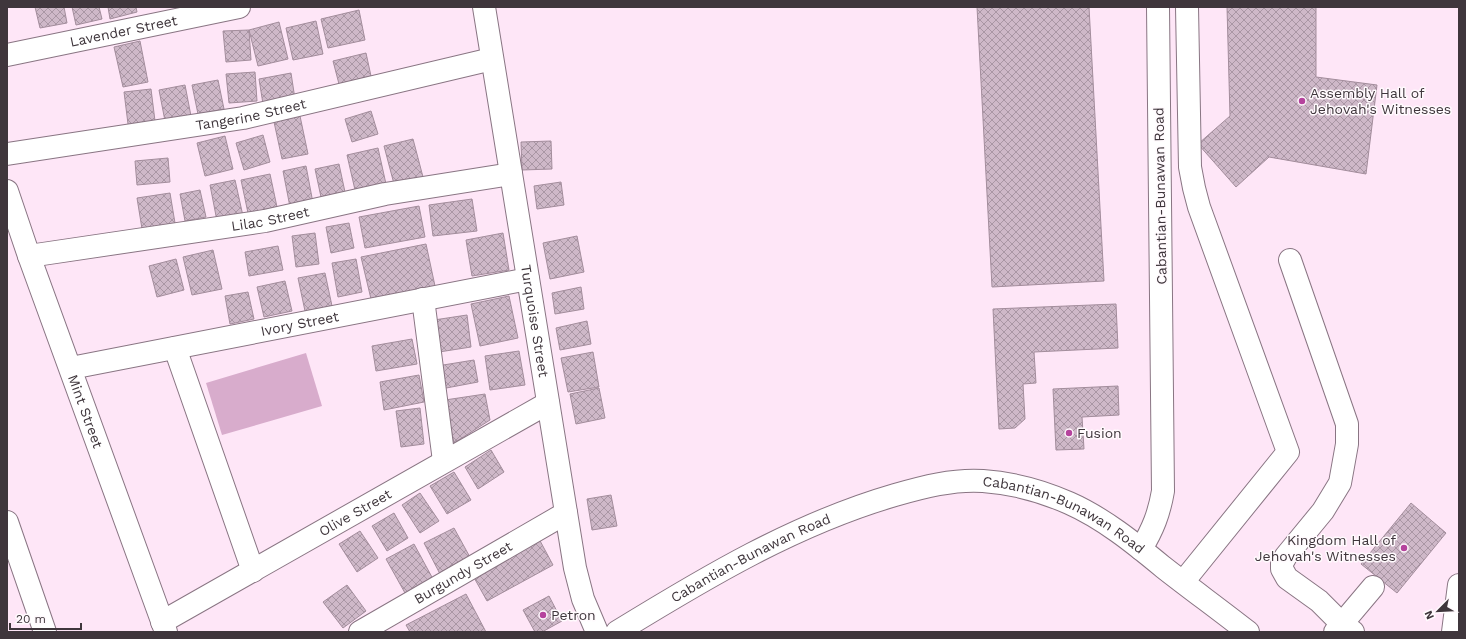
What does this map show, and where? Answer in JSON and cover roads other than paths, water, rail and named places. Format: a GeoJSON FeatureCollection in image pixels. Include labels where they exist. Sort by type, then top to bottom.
{"type":"FeatureCollection","features":[{"type":"Feature","properties":{"kind":"street","name":"Lavender Street"},"geometry":{"type":"LineString","coordinates":[[7,55],[240,7]]}},
{"type":"Feature","properties":{"kind":"street","name":"Turquoise Street"},"geometry":{"type":"LineString","coordinates":[[484,7],[578,581],[583,599],[598,632]]}},
{"type":"Feature","properties":{"kind":"street","name":"Cabantian-Bunawan Road"},"geometry":{"type":"LineString","coordinates":[[618,632],[767,545],[837,515],[880,500],[923,487],[951,482],[982,481],[1016,486],[1045,493],[1095,517],[1140,549],[1152,532],[1159,512],[1163,491],[1158,7]]}},
{"type":"Feature","properties":{"kind":"street"},"geometry":{"type":"LineString","coordinates":[[1183,582],[1288,452],[1199,206],[1194,188],[1189,147],[1186,7]]}},
{"type":"Feature","properties":{"kind":"street","name":"Tangerine Street"},"geometry":{"type":"LineString","coordinates":[[7,154],[243,118],[492,59]]}},
{"type":"Feature","properties":{"kind":"street","name":"Lilac Street"},"geometry":{"type":"LineString","coordinates":[[29,256],[265,221],[385,194],[511,174]]}},
{"type":"Feature","properties":{"kind":"street","name":"Mint Street"},"geometry":{"type":"LineString","coordinates":[[7,191],[29,256],[164,627]]}},
{"type":"Feature","properties":{"kind":"street"},"geometry":{"type":"LineString","coordinates":[[1290,260],[1347,424],[1347,444],[1340,483],[1323,511],[1286,556],[1282,563],[1282,569],[1287,578],[1319,601],[1344,629],[1373,587]]}},
{"type":"Feature","properties":{"kind":"street","name":"Ivory Street"},"geometry":{"type":"LineString","coordinates":[[70,368],[528,279]]}},
{"type":"Feature","properties":{"kind":"street"},"geometry":{"type":"LineString","coordinates":[[423,299],[444,462]]}},
{"type":"Feature","properties":{"kind":"street"},"geometry":{"type":"LineString","coordinates":[[175,348],[253,571]]}},
{"type":"Feature","properties":{"kind":"street","name":"Olive Street"},"geometry":{"type":"LineString","coordinates":[[164,627],[253,571],[548,403]]}},
{"type":"Feature","properties":{"kind":"street","name":"Burgundy Street"},"geometry":{"type":"LineString","coordinates":[[360,632],[566,513]]}},
{"type":"Feature","properties":{"kind":"street"},"geometry":{"type":"LineString","coordinates":[[7,522],[45,632]]}},
{"type":"Feature","properties":{"kind":"street"},"geometry":{"type":"LineString","coordinates":[[1140,549],[1248,632]]}},
{"type":"Feature","properties":{"kind":"street"},"geometry":{"type":"LineString","coordinates":[[1453,632],[1459,584]]}},
{"type":"Feature","properties":{"kind":"place","name":"Assembly Hall of Jehovah's Witnesses"},"geometry":{"type":"Point","coordinates":[1302,101]}},
{"type":"Feature","properties":{"kind":"place","name":"Fusion"},"geometry":{"type":"Point","coordinates":[1069,433]}},
{"type":"Feature","properties":{"kind":"place","name":"Kingdom Hall of Jehovah's Witnesses"},"geometry":{"type":"Point","coordinates":[1404,548]}},
{"type":"Feature","properties":{"kind":"place","name":"Petron"},"geometry":{"type":"Point","coordinates":[543,615]}}]}
